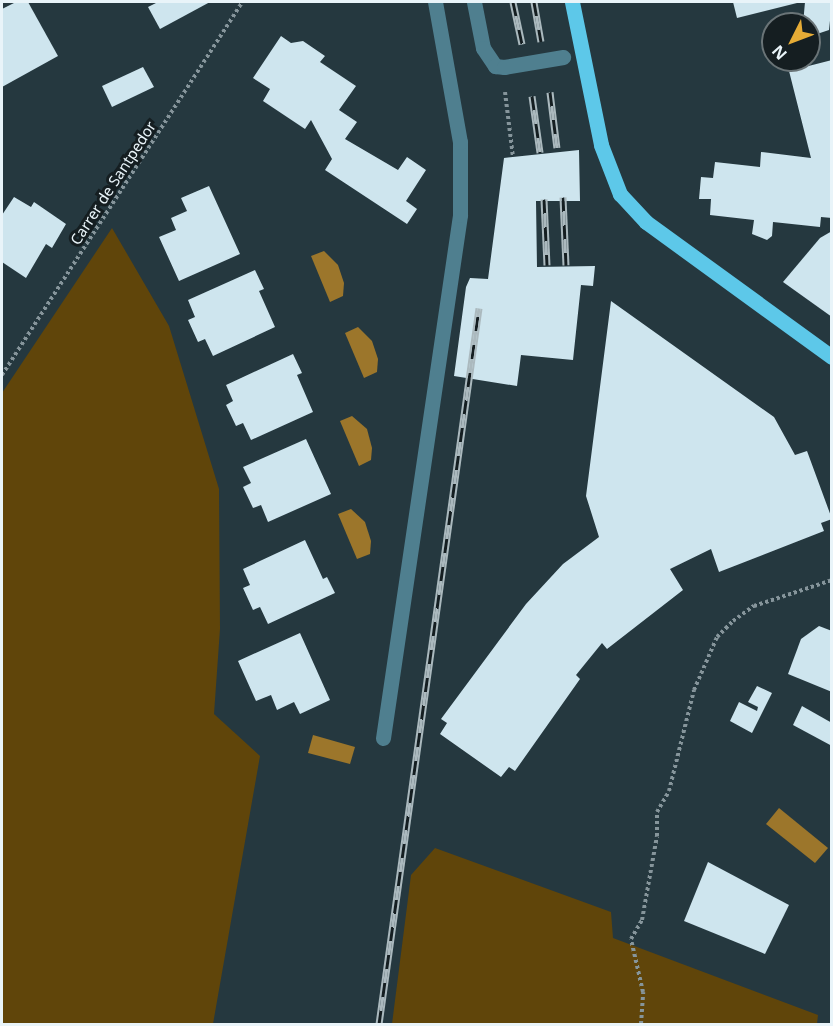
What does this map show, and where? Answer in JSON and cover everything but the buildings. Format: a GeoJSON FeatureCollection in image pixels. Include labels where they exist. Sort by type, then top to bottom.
{"type":"FeatureCollection","features":[{"type":"Feature","properties":{"kind":"main road"},"geometry":{"type":"LineString","coordinates":[[572,2],[601,146],[612,180],[624,199],[661,233],[831,357]]}},
{"type":"Feature","properties":{"kind":"street"},"geometry":{"type":"LineString","coordinates":[[383,738],[460,215],[460,142],[435,2]]}},
{"type":"Feature","properties":{"kind":"street"},"geometry":{"type":"LineString","coordinates":[[474,2],[488,58],[504,68],[582,54]]}},
{"type":"Feature","properties":{"kind":"path","name":"Carrer de Santpedor"},"geometry":{"type":"LineString","coordinates":[[2,375],[242,2]]}},
{"type":"Feature","properties":{"kind":"path"},"geometry":{"type":"LineString","coordinates":[[504,89],[513,157]]}},
{"type":"Feature","properties":{"kind":"path"},"geometry":{"type":"LineString","coordinates":[[641,1024],[643,992],[631,939],[642,920],[657,836],[657,812],[669,791],[694,690],[717,637],[733,621],[754,606],[831,580]]}},
{"type":"Feature","properties":{"kind":"shaded area"},"geometry":{"type":"Polygon","coordinates":[[[112,228],[169,326],[219,489],[220,629],[214,714],[260,756],[213,1024],[2,1024],[2,393],[112,228]]]}},
{"type":"Feature","properties":{"kind":"shaded area"},"geometry":{"type":"Polygon","coordinates":[[[324,251],[338,265],[344,283],[343,296],[330,302],[311,256],[324,251]]]}},
{"type":"Feature","properties":{"kind":"shaded area"},"geometry":{"type":"Polygon","coordinates":[[[358,327],[372,341],[378,359],[377,372],[364,378],[345,333],[358,327]]]}},
{"type":"Feature","properties":{"kind":"shaded area"},"geometry":{"type":"Polygon","coordinates":[[[352,416],[367,429],[372,448],[371,460],[359,466],[340,421],[352,416]]]}},
{"type":"Feature","properties":{"kind":"shaded area"},"geometry":{"type":"Polygon","coordinates":[[[351,509],[365,522],[371,541],[370,554],[357,559],[338,514],[351,509]]]}},
{"type":"Feature","properties":{"kind":"shaded area"},"geometry":{"type":"Polygon","coordinates":[[[313,735],[355,747],[350,764],[308,753],[313,735]]]}},
{"type":"Feature","properties":{"kind":"shaded area"},"geometry":{"type":"Polygon","coordinates":[[[779,808],[828,848],[815,863],[766,824],[779,808]]]}},
{"type":"Feature","properties":{"kind":"shaded area"},"geometry":{"type":"Polygon","coordinates":[[[435,848],[611,912],[613,938],[818,1015],[817,1024],[392,1024],[411,875],[435,848]]]}},
{"type":"Feature","properties":{"kind":"railway"},"geometry":{"type":"LineString","coordinates":[[513,2],[522,44]]}},
{"type":"Feature","properties":{"kind":"railway"},"geometry":{"type":"LineString","coordinates":[[534,2],[541,41]]}},
{"type":"Feature","properties":{"kind":"railway"},"geometry":{"type":"LineString","coordinates":[[550,92],[557,148]]}},
{"type":"Feature","properties":{"kind":"railway"},"geometry":{"type":"LineString","coordinates":[[532,96],[540,152]]}},
{"type":"Feature","properties":{"kind":"railway"},"geometry":{"type":"LineString","coordinates":[[563,197],[566,265]]}},
{"type":"Feature","properties":{"kind":"railway"},"geometry":{"type":"LineString","coordinates":[[544,199],[547,265]]}},
{"type":"Feature","properties":{"kind":"railway"},"geometry":{"type":"LineString","coordinates":[[379,1024],[479,308]]}}]}
